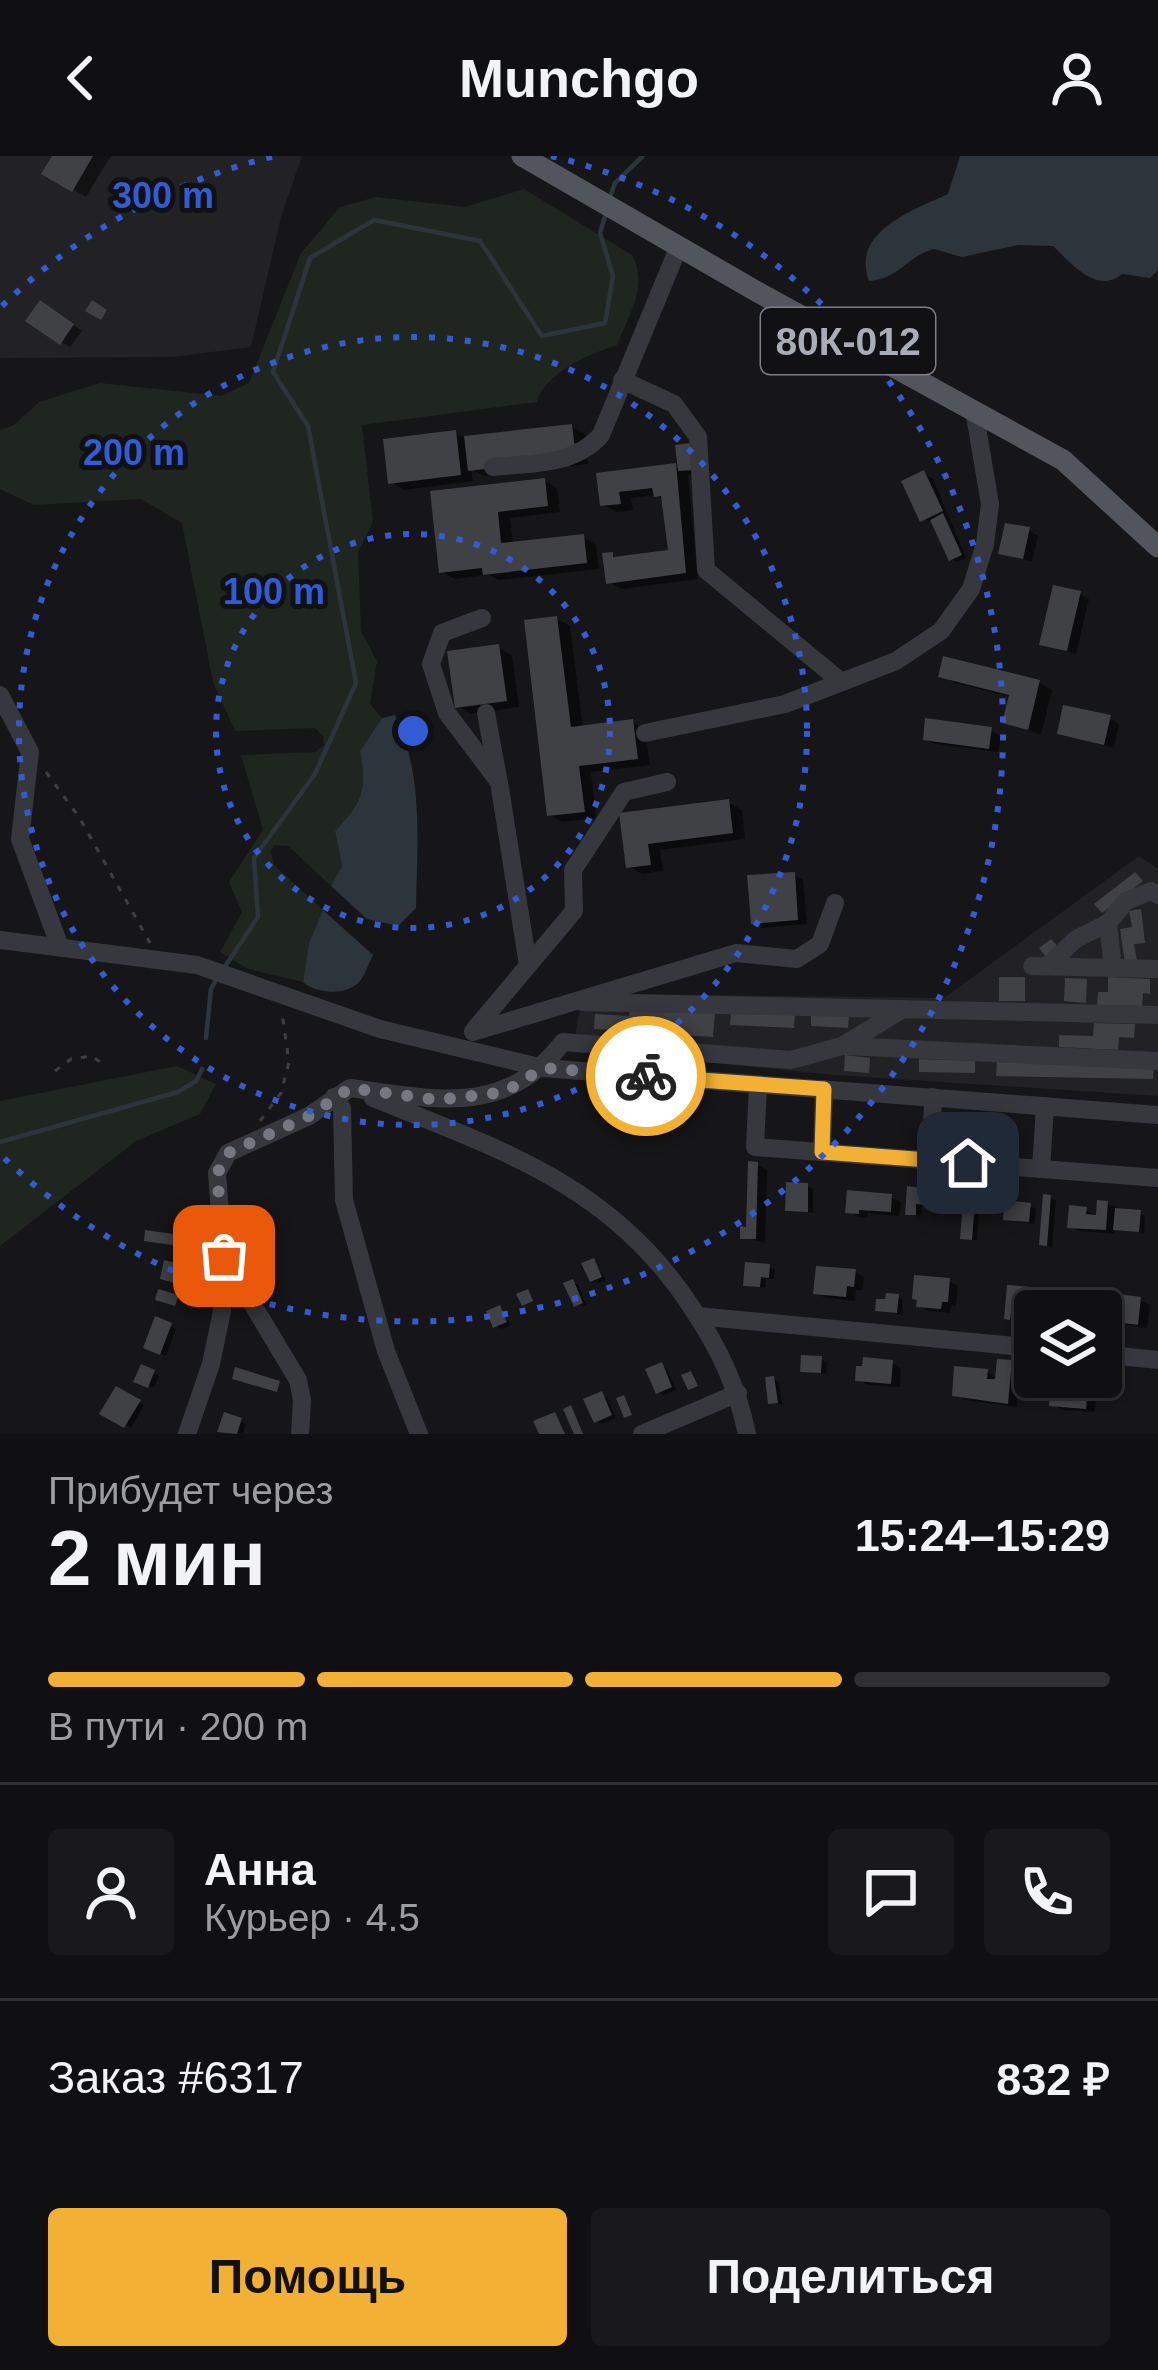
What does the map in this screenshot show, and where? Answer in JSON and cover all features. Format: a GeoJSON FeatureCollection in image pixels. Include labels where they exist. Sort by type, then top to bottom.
{"type":"FeatureCollection","features":[{"type":"Feature","properties":{"kind":"main road","name":"80К-012"},"geometry":{"type":"LineString","coordinates":[[522,156],[1064,460],[1158,547]]}},
{"type":"Feature","properties":{"kind":"street"},"geometry":{"type":"LineString","coordinates":[[494,467],[568,458],[590,448],[601,436],[679,246]]}},
{"type":"Feature","properties":{"kind":"street"},"geometry":{"type":"LineString","coordinates":[[622,380],[674,404],[698,437],[706,570],[839,680]]}},
{"type":"Feature","properties":{"kind":"street"},"geometry":{"type":"LineString","coordinates":[[646,734],[784,704],[896,661],[941,631],[971,589],[985,544],[990,504],[974,410]]}},
{"type":"Feature","properties":{"kind":"street"},"geometry":{"type":"LineString","coordinates":[[482,618],[442,633],[431,664],[447,712],[499,782]]}},
{"type":"Feature","properties":{"kind":"street"},"geometry":{"type":"LineString","coordinates":[[0,695],[30,752],[20,839],[60,947]]}},
{"type":"Feature","properties":{"kind":"street"},"geometry":{"type":"LineString","coordinates":[[486,712],[528,965]]}},
{"type":"Feature","properties":{"kind":"street"},"geometry":{"type":"LineString","coordinates":[[466,1040],[574,911],[573,870],[624,792],[667,782]]}},
{"type":"Feature","properties":{"kind":"street"},"geometry":{"type":"LineString","coordinates":[[1158,896],[1151,891],[1126,901],[1108,923],[1040,966],[1158,969]]}},
{"type":"Feature","properties":{"kind":"street"},"geometry":{"type":"LineString","coordinates":[[466,1040],[736,953],[797,958],[820,944],[835,903]]}},
{"type":"Feature","properties":{"kind":"street"},"geometry":{"type":"LineString","coordinates":[[1108,923],[1113,968]]}},
{"type":"Feature","properties":{"kind":"street"},"geometry":{"type":"LineString","coordinates":[[0,940],[159,960],[221,973],[380,1029],[466,1040],[543,1068],[1158,1115]]}},
{"type":"Feature","properties":{"kind":"street"},"geometry":{"type":"LineString","coordinates":[[582,1002],[1158,1015]]}},
{"type":"Feature","properties":{"kind":"street"},"geometry":{"type":"LineString","coordinates":[[187,1434],[211,1364],[222,1311],[224,1256],[217,1174],[228,1153],[309,1116],[342,1093],[438,1100],[505,1092],[543,1068],[563,1042],[790,1060],[842,1046],[903,1010]]}},
{"type":"Feature","properties":{"kind":"street"},"geometry":{"type":"LineString","coordinates":[[997,1053],[1000,1012]]}},
{"type":"Feature","properties":{"kind":"street"},"geometry":{"type":"LineString","coordinates":[[842,1046],[1158,1061]]}},
{"type":"Feature","properties":{"kind":"street"},"geometry":{"type":"LineString","coordinates":[[758,1084],[755,1147],[1158,1178]]}},
{"type":"Feature","properties":{"kind":"street"},"geometry":{"type":"LineString","coordinates":[[822,1152],[824,1089]]}},
{"type":"Feature","properties":{"kind":"street"},"geometry":{"type":"LineString","coordinates":[[342,1093],[494,1148],[570,1186],[622,1223],[650,1249],[698,1316],[739,1393],[747,1434]]}},
{"type":"Feature","properties":{"kind":"street"},"geometry":{"type":"LineString","coordinates":[[342,1093],[344,1200],[386,1351],[419,1434]]}},
{"type":"Feature","properties":{"kind":"street"},"geometry":{"type":"LineString","coordinates":[[931,1160],[933,1097]]}},
{"type":"Feature","properties":{"kind":"street"},"geometry":{"type":"LineString","coordinates":[[1041,1169],[1045,1106]]}},
{"type":"Feature","properties":{"kind":"street"},"geometry":{"type":"LineString","coordinates":[[224,1256],[298,1380],[300,1434]]}},
{"type":"Feature","properties":{"kind":"street"},"geometry":{"type":"LineString","coordinates":[[698,1316],[1014,1346]]}},
{"type":"Feature","properties":{"kind":"street"},"geometry":{"type":"LineString","coordinates":[[1122,1356],[1158,1360]]}},
{"type":"Feature","properties":{"kind":"street"},"geometry":{"type":"LineString","coordinates":[[642,1434],[739,1393]]}},
{"type":"Feature","properties":{"kind":"path"},"geometry":{"type":"LineString","coordinates":[[30,752],[79,817],[159,960]]}},
{"type":"Feature","properties":{"kind":"path"},"geometry":{"type":"LineString","coordinates":[[246,1144],[281,1093],[289,1062],[279,994]]}},
{"type":"Feature","properties":{"kind":"path"},"geometry":{"type":"LineString","coordinates":[[56,1071],[70,1059],[92,1056],[104,1066]]}},
{"type":"Feature","properties":{"kind":"shaded area"},"geometry":{"type":"Polygon","coordinates":[[[0,156],[302,156],[281,217],[251,347],[173,357],[0,358],[0,156]]]}},
{"type":"Feature","properties":{"kind":"shaded area"},"geometry":{"type":"Polygon","coordinates":[[[960,156],[1158,156],[1158,270],[1150,278],[1122,274],[1103,281],[1085,275],[1053,246],[1018,245],[962,257],[934,249],[889,276],[869,281],[866,264],[877,236],[903,215],[948,194],[960,156]]]}},
{"type":"Feature","properties":{"kind":"shaded area"},"geometry":{"type":"Polygon","coordinates":[[[524,189],[632,255],[639,278],[632,311],[617,345],[558,374],[537,402],[362,425],[373,522],[358,552],[361,631],[377,661],[370,704],[382,718],[360,751],[361,795],[335,831],[342,866],[331,886],[288,846],[275,845],[271,851],[274,865],[323,910],[309,943],[303,982],[248,969],[220,952],[242,912],[229,882],[263,830],[241,755],[315,752],[324,745],[323,736],[315,728],[235,731],[213,682],[182,523],[141,499],[34,505],[0,489],[0,430],[14,425],[39,402],[100,383],[221,396],[249,383],[301,253],[340,207],[376,197],[465,207],[524,189]]]}},
{"type":"Feature","properties":{"kind":"shaded area"},"geometry":{"type":"Polygon","coordinates":[[[395,715],[411,761],[417,834],[416,908],[398,926],[367,919],[331,886],[342,866],[335,831],[357,803],[363,786],[360,751],[382,718],[395,715]]]}},
{"type":"Feature","properties":{"kind":"shaded area"},"geometry":{"type":"Polygon","coordinates":[[[1139,856],[1158,869],[1158,1096],[835,1075],[573,1049],[579,1012],[634,994],[944,998],[1139,856]]]}},
{"type":"Feature","properties":{"kind":"shaded area"},"geometry":{"type":"Polygon","coordinates":[[[323,910],[373,955],[361,979],[347,990],[323,991],[303,982],[309,943],[323,910]]]}},
{"type":"Feature","properties":{"kind":"shaded area"},"geometry":{"type":"Polygon","coordinates":[[[177,1066],[216,1084],[200,1114],[136,1141],[0,1246],[0,1101],[177,1066]]]}},
{"type":"Feature","properties":{"kind":"building"},"geometry":{"type":"Polygon","coordinates":[[[52,156],[93,156],[72,192],[41,174],[52,156]]]}},
{"type":"Feature","properties":{"kind":"building"},"geometry":{"type":"Polygon","coordinates":[[[40,300],[74,324],[60,345],[25,321],[40,300]]]}},
{"type":"Feature","properties":{"kind":"building"},"geometry":{"type":"Polygon","coordinates":[[[92,300],[107,310],[101,320],[85,311],[92,300]]]}},
{"type":"Feature","properties":{"kind":"building"},"geometry":{"type":"Polygon","coordinates":[[[572,424],[576,458],[468,471],[464,436],[572,424]]]}},
{"type":"Feature","properties":{"kind":"building"},"geometry":{"type":"Polygon","coordinates":[[[456,430],[461,475],[388,484],[383,439],[456,430]]]}},
{"type":"Feature","properties":{"kind":"building"},"geometry":{"type":"Polygon","coordinates":[[[691,443],[694,470],[678,471],[675,445],[691,443]]]}},
{"type":"Feature","properties":{"kind":"building"},"geometry":{"type":"Polygon","coordinates":[[[676,463],[686,573],[606,584],[602,553],[613,552],[613,557],[668,550],[661,496],[654,497],[652,488],[619,492],[621,504],[600,506],[596,473],[676,463]]]}},
{"type":"Feature","properties":{"kind":"building"},"geometry":{"type":"Polygon","coordinates":[[[924,470],[943,511],[920,522],[901,481],[924,470]]]}},
{"type":"Feature","properties":{"kind":"building"},"geometry":{"type":"Polygon","coordinates":[[[545,478],[548,506],[498,512],[501,543],[584,534],[587,563],[483,575],[482,568],[439,573],[430,491],[545,478]]]}},
{"type":"Feature","properties":{"kind":"building"},"geometry":{"type":"Polygon","coordinates":[[[943,513],[962,555],[949,561],[930,520],[943,513]]]}},
{"type":"Feature","properties":{"kind":"building"},"geometry":{"type":"Polygon","coordinates":[[[1005,523],[1030,527],[1023,559],[998,554],[1005,523]]]}},
{"type":"Feature","properties":{"kind":"building"},"geometry":{"type":"Polygon","coordinates":[[[1053,585],[1081,591],[1067,651],[1039,645],[1053,585]]]}},
{"type":"Feature","properties":{"kind":"building"},"geometry":{"type":"Polygon","coordinates":[[[557,616],[571,727],[633,719],[638,759],[579,766],[585,812],[547,816],[524,620],[557,616]]]}},
{"type":"Feature","properties":{"kind":"building"},"geometry":{"type":"Polygon","coordinates":[[[499,644],[507,701],[455,708],[447,651],[499,644]]]}},
{"type":"Feature","properties":{"kind":"building"},"geometry":{"type":"Polygon","coordinates":[[[943,656],[1040,680],[1028,730],[1002,723],[1009,695],[938,677],[943,656]]]}},
{"type":"Feature","properties":{"kind":"building"},"geometry":{"type":"Polygon","coordinates":[[[1063,705],[1111,715],[1104,745],[1057,734],[1063,705]]]}},
{"type":"Feature","properties":{"kind":"building"},"geometry":{"type":"Polygon","coordinates":[[[925,718],[992,727],[989,749],[923,740],[925,718]]]}},
{"type":"Feature","properties":{"kind":"building"},"geometry":{"type":"Polygon","coordinates":[[[729,799],[733,833],[648,844],[651,865],[626,868],[619,813],[729,799]]]}},
{"type":"Feature","properties":{"kind":"building"},"geometry":{"type":"Polygon","coordinates":[[[795,872],[798,920],[751,924],[747,875],[795,872]]]}},
{"type":"Feature","properties":{"kind":"building"},"geometry":{"type":"Polygon","coordinates":[[[1135,872],[1143,881],[1102,913],[1094,904],[1135,872]]]}},
{"type":"Feature","properties":{"kind":"building"},"geometry":{"type":"Polygon","coordinates":[[[1141,909],[1145,943],[1134,944],[1137,961],[1125,963],[1120,929],[1132,927],[1129,911],[1141,909]]]}},
{"type":"Feature","properties":{"kind":"building"},"geometry":{"type":"Polygon","coordinates":[[[1051,939],[1059,948],[1046,957],[1039,948],[1051,939]]]}},
{"type":"Feature","properties":{"kind":"building"},"geometry":{"type":"Polygon","coordinates":[[[999,977],[1025,977],[1025,1001],[999,1001],[999,977]]]}},
{"type":"Feature","properties":{"kind":"building"},"geometry":{"type":"Polygon","coordinates":[[[1108,977],[1150,979],[1150,994],[1143,993],[1142,1006],[1097,1005],[1098,992],[1108,992],[1108,977]]]}},
{"type":"Feature","properties":{"kind":"building"},"geometry":{"type":"Polygon","coordinates":[[[1065,978],[1087,979],[1086,1003],[1064,1001],[1065,978]]]}},
{"type":"Feature","properties":{"kind":"building"},"geometry":{"type":"Polygon","coordinates":[[[630,1006],[715,1012],[713,1037],[594,1029],[595,1014],[629,1016],[630,1006]]]}},
{"type":"Feature","properties":{"kind":"building"},"geometry":{"type":"Polygon","coordinates":[[[731,1012],[795,1014],[794,1028],[730,1025],[731,1012]]]}},
{"type":"Feature","properties":{"kind":"building"},"geometry":{"type":"Polygon","coordinates":[[[811,1014],[849,1016],[848,1028],[811,1026],[811,1014]]]}},
{"type":"Feature","properties":{"kind":"building"},"geometry":{"type":"Polygon","coordinates":[[[1094,1023],[1135,1024],[1134,1038],[1119,1037],[1118,1050],[1059,1047],[1059,1035],[1093,1036],[1094,1023]]]}},
{"type":"Feature","properties":{"kind":"building"},"geometry":{"type":"Polygon","coordinates":[[[845,1055],[870,1058],[869,1073],[844,1071],[845,1055]]]}},
{"type":"Feature","properties":{"kind":"building"},"geometry":{"type":"Polygon","coordinates":[[[919,1059],[975,1061],[975,1073],[919,1072],[919,1059]]]}},
{"type":"Feature","properties":{"kind":"building"},"geometry":{"type":"Polygon","coordinates":[[[997,1062],[1154,1065],[1153,1079],[996,1076],[997,1062]]]}},
{"type":"Feature","properties":{"kind":"building"},"geometry":{"type":"Polygon","coordinates":[[[748,1161],[758,1162],[756,1239],[740,1239],[740,1226],[746,1227],[748,1161]]]}},
{"type":"Feature","properties":{"kind":"building"},"geometry":{"type":"Polygon","coordinates":[[[965,1176],[977,1177],[972,1240],[960,1239],[965,1176]]]}},
{"type":"Feature","properties":{"kind":"building"},"geometry":{"type":"Polygon","coordinates":[[[786,1182],[808,1183],[808,1212],[785,1211],[786,1182]]]}},
{"type":"Feature","properties":{"kind":"building"},"geometry":{"type":"Polygon","coordinates":[[[907,1186],[931,1189],[929,1205],[916,1204],[916,1215],[905,1215],[907,1186]]]}},
{"type":"Feature","properties":{"kind":"building"},"geometry":{"type":"Polygon","coordinates":[[[940,1189],[960,1190],[959,1208],[938,1207],[940,1189]]]}},
{"type":"Feature","properties":{"kind":"building"},"geometry":{"type":"Polygon","coordinates":[[[847,1190],[892,1194],[891,1212],[845,1213],[847,1190]]]}},
{"type":"Feature","properties":{"kind":"building"},"geometry":{"type":"Polygon","coordinates":[[[1043,1194],[1051,1195],[1047,1246],[1039,1245],[1043,1194]]]}},
{"type":"Feature","properties":{"kind":"building"},"geometry":{"type":"Polygon","coordinates":[[[1004,1200],[1031,1203],[1029,1222],[1003,1220],[1004,1200]]]}},
{"type":"Feature","properties":{"kind":"building"},"geometry":{"type":"Polygon","coordinates":[[[1097,1200],[1108,1201],[1106,1230],[1067,1228],[1069,1205],[1087,1207],[1086,1214],[1096,1215],[1097,1200]]]}},
{"type":"Feature","properties":{"kind":"building"},"geometry":{"type":"Polygon","coordinates":[[[1115,1208],[1141,1210],[1139,1232],[1113,1230],[1115,1208]]]}},
{"type":"Feature","properties":{"kind":"building"},"geometry":{"type":"Polygon","coordinates":[[[145,1230],[194,1237],[192,1248],[144,1241],[145,1230]]]}},
{"type":"Feature","properties":{"kind":"building"},"geometry":{"type":"Polygon","coordinates":[[[594,1258],[602,1277],[590,1282],[581,1263],[594,1258]]]}},
{"type":"Feature","properties":{"kind":"building"},"geometry":{"type":"Polygon","coordinates":[[[164,1260],[187,1266],[182,1285],[160,1279],[164,1260]]]}},
{"type":"Feature","properties":{"kind":"building"},"geometry":{"type":"Polygon","coordinates":[[[745,1262],[770,1264],[769,1278],[761,1277],[760,1287],[743,1286],[745,1262]]]}},
{"type":"Feature","properties":{"kind":"building"},"geometry":{"type":"Polygon","coordinates":[[[816,1266],[856,1269],[854,1287],[847,1286],[846,1297],[813,1294],[816,1266]]]}},
{"type":"Feature","properties":{"kind":"building"},"geometry":{"type":"Polygon","coordinates":[[[914,1275],[950,1278],[948,1302],[942,1302],[941,1309],[916,1307],[914,1275]]]}},
{"type":"Feature","properties":{"kind":"building"},"geometry":{"type":"Polygon","coordinates":[[[573,1279],[583,1303],[574,1307],[563,1283],[573,1279]]]}},
{"type":"Feature","properties":{"kind":"building"},"geometry":{"type":"Polygon","coordinates":[[[1007,1285],[1046,1288],[1014,1290],[1014,1313],[1010,1320],[1004,1319],[1007,1285]]]}},
{"type":"Feature","properties":{"kind":"building"},"geometry":{"type":"Polygon","coordinates":[[[158,1289],[179,1295],[175,1306],[155,1300],[158,1289]]]}},
{"type":"Feature","properties":{"kind":"building"},"geometry":{"type":"Polygon","coordinates":[[[528,1289],[533,1301],[522,1306],[516,1294],[528,1289]]]}},
{"type":"Feature","properties":{"kind":"building"},"geometry":{"type":"Polygon","coordinates":[[[886,1293],[899,1294],[897,1313],[875,1311],[876,1299],[885,1299],[886,1293]]]}},
{"type":"Feature","properties":{"kind":"building"},"geometry":{"type":"Polygon","coordinates":[[[1122,1294],[1141,1297],[1138,1325],[1122,1323],[1122,1294]]]}},
{"type":"Feature","properties":{"kind":"building"},"geometry":{"type":"Polygon","coordinates":[[[500,1305],[507,1322],[493,1328],[486,1311],[500,1305]]]}},
{"type":"Feature","properties":{"kind":"building"},"geometry":{"type":"Polygon","coordinates":[[[155,1316],[172,1323],[160,1355],[143,1348],[155,1316]]]}},
{"type":"Feature","properties":{"kind":"building"},"geometry":{"type":"Polygon","coordinates":[[[801,1355],[822,1356],[821,1373],[800,1372],[801,1355]]]}},
{"type":"Feature","properties":{"kind":"building"},"geometry":{"type":"Polygon","coordinates":[[[863,1357],[893,1360],[891,1384],[855,1381],[856,1366],[862,1366],[863,1357]]]}},
{"type":"Feature","properties":{"kind":"building"},"geometry":{"type":"Polygon","coordinates":[[[997,1359],[1012,1360],[1008,1404],[952,1396],[954,1366],[988,1369],[987,1379],[995,1379],[997,1359]]]}},
{"type":"Feature","properties":{"kind":"building"},"geometry":{"type":"Polygon","coordinates":[[[662,1362],[672,1387],[656,1394],[645,1369],[662,1362]]]}},
{"type":"Feature","properties":{"kind":"building"},"geometry":{"type":"Polygon","coordinates":[[[141,1364],[155,1370],[148,1388],[133,1382],[141,1364]]]}},
{"type":"Feature","properties":{"kind":"building"},"geometry":{"type":"Polygon","coordinates":[[[235,1367],[280,1381],[277,1392],[232,1379],[235,1367]]]}},
{"type":"Feature","properties":{"kind":"building"},"geometry":{"type":"Polygon","coordinates":[[[691,1371],[698,1386],[688,1390],[681,1375],[691,1371]]]}},
{"type":"Feature","properties":{"kind":"building"},"geometry":{"type":"Polygon","coordinates":[[[774,1376],[778,1403],[768,1404],[765,1377],[774,1376]]]}},
{"type":"Feature","properties":{"kind":"building"},"geometry":{"type":"Polygon","coordinates":[[[116,1386],[141,1400],[124,1428],[99,1414],[116,1386]]]}},
{"type":"Feature","properties":{"kind":"building"},"geometry":{"type":"Polygon","coordinates":[[[602,1391],[612,1415],[594,1423],[583,1399],[602,1391]]]}},
{"type":"Feature","properties":{"kind":"building"},"geometry":{"type":"Polygon","coordinates":[[[624,1395],[632,1415],[624,1418],[616,1398],[624,1395]]]}},
{"type":"Feature","properties":{"kind":"building"},"geometry":{"type":"Polygon","coordinates":[[[1050,1398],[1087,1398],[1086,1409],[1049,1406],[1050,1398]]]}},
{"type":"Feature","properties":{"kind":"building"},"geometry":{"type":"Polygon","coordinates":[[[571,1405],[583,1434],[574,1434],[563,1409],[571,1405]]]}},
{"type":"Feature","properties":{"kind":"building"},"geometry":{"type":"Polygon","coordinates":[[[224,1412],[242,1418],[237,1434],[217,1432],[224,1412]]]}},
{"type":"Feature","properties":{"kind":"building"},"geometry":{"type":"Polygon","coordinates":[[[555,1412],[565,1434],[539,1434],[533,1421],[555,1412]]]}},
{"type":"Feature","properties":{"kind":"waterway"},"geometry":{"type":"LineString","coordinates":[[610,197],[615,183],[643,156]]}},
{"type":"Feature","properties":{"kind":"waterway"},"geometry":{"type":"LineString","coordinates":[[222,971],[258,917],[254,858],[315,774],[356,683],[308,426],[273,372],[310,258],[374,220],[480,241],[542,336],[605,323],[613,276],[600,233],[606,213]]}},
{"type":"Feature","properties":{"kind":"waterway"},"geometry":{"type":"LineString","coordinates":[[206,1038],[216,980]]}},
{"type":"Feature","properties":{"kind":"waterway"},"geometry":{"type":"LineString","coordinates":[[0,1142],[178,1092],[196,1081],[202,1069]]}},
{"type":"Feature","properties":{"kind":"way so far"},"geometry":{"type":"LineString","coordinates":[[224,1256],[217,1174],[228,1153],[309,1116],[350,1088],[438,1100],[505,1092],[543,1068],[646,1076]]}},
{"type":"Feature","properties":{"kind":"route"},"geometry":{"type":"LineString","coordinates":[[646,1076],[824,1089],[822,1152],[968,1163]]}}]}
